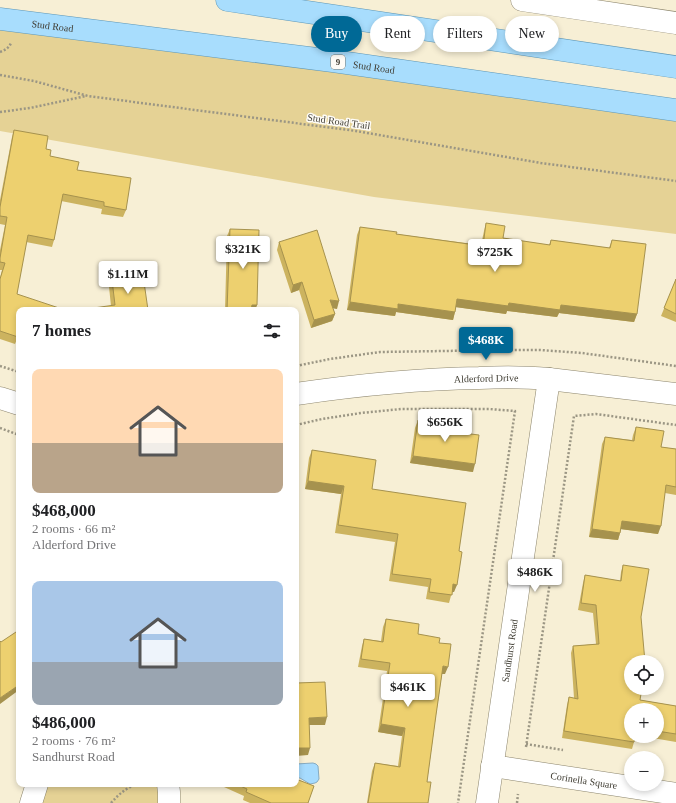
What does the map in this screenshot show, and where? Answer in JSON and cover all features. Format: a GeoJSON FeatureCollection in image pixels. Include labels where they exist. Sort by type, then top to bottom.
{"type":"FeatureCollection","features":[{"type":"Feature","properties":{"kind":"main road"},"geometry":{"type":"LineString","coordinates":[[227,0],[676,67]]}},
{"type":"Feature","properties":{"kind":"main road","name":"Stud Road"},"geometry":{"type":"LineString","coordinates":[[0,19],[333,61],[676,110]]}},
{"type":"Feature","properties":{"kind":"street"},"geometry":{"type":"LineString","coordinates":[[522,0],[676,22]]}},
{"type":"Feature","properties":{"kind":"street","name":"Alderford Drive"},"geometry":{"type":"LineString","coordinates":[[299,394],[338,388],[448,378],[530,377],[676,394]]}},
{"type":"Feature","properties":{"kind":"street","name":"Sandhurst Road"},"geometry":{"type":"LineString","coordinates":[[487,803],[549,379]]}},
{"type":"Feature","properties":{"kind":"street"},"geometry":{"type":"LineString","coordinates":[[0,398],[16,403]]}},
{"type":"Feature","properties":{"kind":"street","name":"Corinella Square"},"geometry":{"type":"LineString","coordinates":[[492,766],[676,794]]}},
{"type":"Feature","properties":{"kind":"street"},"geometry":{"type":"LineString","coordinates":[[31,803],[36,787]]}},
{"type":"Feature","properties":{"kind":"street"},"geometry":{"type":"LineString","coordinates":[[168,787],[169,803]]}},
{"type":"Feature","properties":{"kind":"path"},"geometry":{"type":"LineString","coordinates":[[0,52],[10,46],[12,39]]}},
{"type":"Feature","properties":{"kind":"path","name":"Stud Road Trail"},"geometry":{"type":"LineString","coordinates":[[0,75],[34,81],[88,96],[356,131],[541,163],[676,181]]}},
{"type":"Feature","properties":{"kind":"path"},"geometry":{"type":"LineString","coordinates":[[0,112],[30,108],[88,96]]}},
{"type":"Feature","properties":{"kind":"path"},"geometry":{"type":"LineString","coordinates":[[0,366],[16,371]]}},
{"type":"Feature","properties":{"kind":"path"},"geometry":{"type":"LineString","coordinates":[[299,424],[361,412],[401,409],[490,408],[515,410],[458,803]]}},
{"type":"Feature","properties":{"kind":"path"},"geometry":{"type":"LineString","coordinates":[[526,744],[574,416],[596,414],[676,425]]}},
{"type":"Feature","properties":{"kind":"path"},"geometry":{"type":"LineString","coordinates":[[0,428],[16,434]]}},
{"type":"Feature","properties":{"kind":"path"},"geometry":{"type":"LineString","coordinates":[[111,803],[118,795],[130,787]]}},
{"type":"Feature","properties":{"kind":"path"},"geometry":{"type":"LineString","coordinates":[[517,803],[518,792]]}},
{"type":"Feature","properties":{"kind":"shaded area"},"geometry":{"type":"Polygon","coordinates":[[[0,19],[676,114],[676,234],[374,197],[0,131],[0,19]]]}},
{"type":"Feature","properties":{"kind":"shaded area"},"geometry":{"type":"Polygon","coordinates":[[[36,787],[168,787],[169,803],[31,803],[36,787]]]}},
{"type":"Feature","properties":{"kind":"water"},"geometry":{"type":"Polygon","coordinates":[[[313,763],[318,766],[319,779],[317,782],[310,784],[299,778],[299,764],[313,763]]]}},
{"type":"Feature","properties":{"kind":"building"},"geometry":{"type":"Polygon","coordinates":[[[14,130],[48,136],[46,149],[51,150],[50,156],[79,162],[77,170],[131,178],[126,210],[104,206],[104,202],[63,194],[54,240],[28,235],[17,294],[56,307],[16,307],[16,336],[0,331],[0,279],[5,263],[0,262],[0,258],[7,217],[0,216],[0,207],[14,130]]]}},
{"type":"Feature","properties":{"kind":"building"},"geometry":{"type":"Polygon","coordinates":[[[486,223],[505,226],[503,238],[550,245],[551,240],[610,248],[612,240],[646,244],[637,314],[561,305],[560,310],[509,303],[508,306],[457,299],[455,312],[398,304],[398,309],[350,302],[360,227],[397,232],[396,234],[483,246],[486,223]]]}},
{"type":"Feature","properties":{"kind":"building"},"geometry":{"type":"Polygon","coordinates":[[[230,229],[259,230],[257,305],[252,305],[252,307],[227,307],[230,229]]]}},
{"type":"Feature","properties":{"kind":"building"},"geometry":{"type":"Polygon","coordinates":[[[317,230],[339,301],[330,300],[335,314],[314,320],[302,282],[293,285],[279,242],[317,230]]]}},
{"type":"Feature","properties":{"kind":"building"},"geometry":{"type":"Polygon","coordinates":[[[143,275],[148,307],[101,307],[115,305],[112,280],[143,275]]]}},
{"type":"Feature","properties":{"kind":"building"},"geometry":{"type":"Polygon","coordinates":[[[676,279],[676,314],[664,308],[676,279]]]}},
{"type":"Feature","properties":{"kind":"building"},"geometry":{"type":"Polygon","coordinates":[[[418,420],[456,425],[455,432],[479,435],[475,464],[413,456],[418,420]]]}},
{"type":"Feature","properties":{"kind":"building"},"geometry":{"type":"Polygon","coordinates":[[[636,427],[664,431],[661,447],[676,449],[676,487],[666,485],[661,526],[622,521],[620,533],[592,529],[605,437],[634,441],[636,427]]]}},
{"type":"Feature","properties":{"kind":"building"},"geometry":{"type":"Polygon","coordinates":[[[312,450],[376,460],[372,489],[466,503],[459,551],[462,552],[457,585],[453,584],[452,595],[429,592],[431,579],[392,574],[398,534],[338,525],[344,486],[308,481],[312,450]]]}},
{"type":"Feature","properties":{"kind":"building"},"geometry":{"type":"Polygon","coordinates":[[[623,565],[649,569],[641,617],[644,655],[624,655],[624,695],[641,695],[640,700],[658,703],[624,703],[624,740],[564,731],[569,697],[578,699],[573,646],[599,644],[596,605],[581,603],[585,575],[621,581],[623,565]]]}},
{"type":"Feature","properties":{"kind":"building"},"geometry":{"type":"Polygon","coordinates":[[[386,619],[419,624],[418,634],[440,638],[439,643],[451,644],[448,667],[443,666],[427,782],[431,782],[428,803],[368,803],[375,763],[400,767],[405,728],[381,724],[390,663],[361,659],[364,639],[383,642],[386,619]]]}},
{"type":"Feature","properties":{"kind":"building"},"geometry":{"type":"Polygon","coordinates":[[[16,632],[16,687],[0,698],[0,641],[1,642],[16,632]]]}},
{"type":"Feature","properties":{"kind":"building"},"geometry":{"type":"Polygon","coordinates":[[[325,682],[327,717],[309,718],[310,748],[299,748],[299,683],[325,682]]]}},
{"type":"Feature","properties":{"kind":"building"},"geometry":{"type":"Polygon","coordinates":[[[664,704],[676,706],[676,734],[664,732],[664,704]]]}},
{"type":"Feature","properties":{"kind":"building"},"geometry":{"type":"Polygon","coordinates":[[[299,780],[314,786],[308,803],[271,803],[246,792],[247,789],[243,787],[299,787],[299,780]]]}}]}
